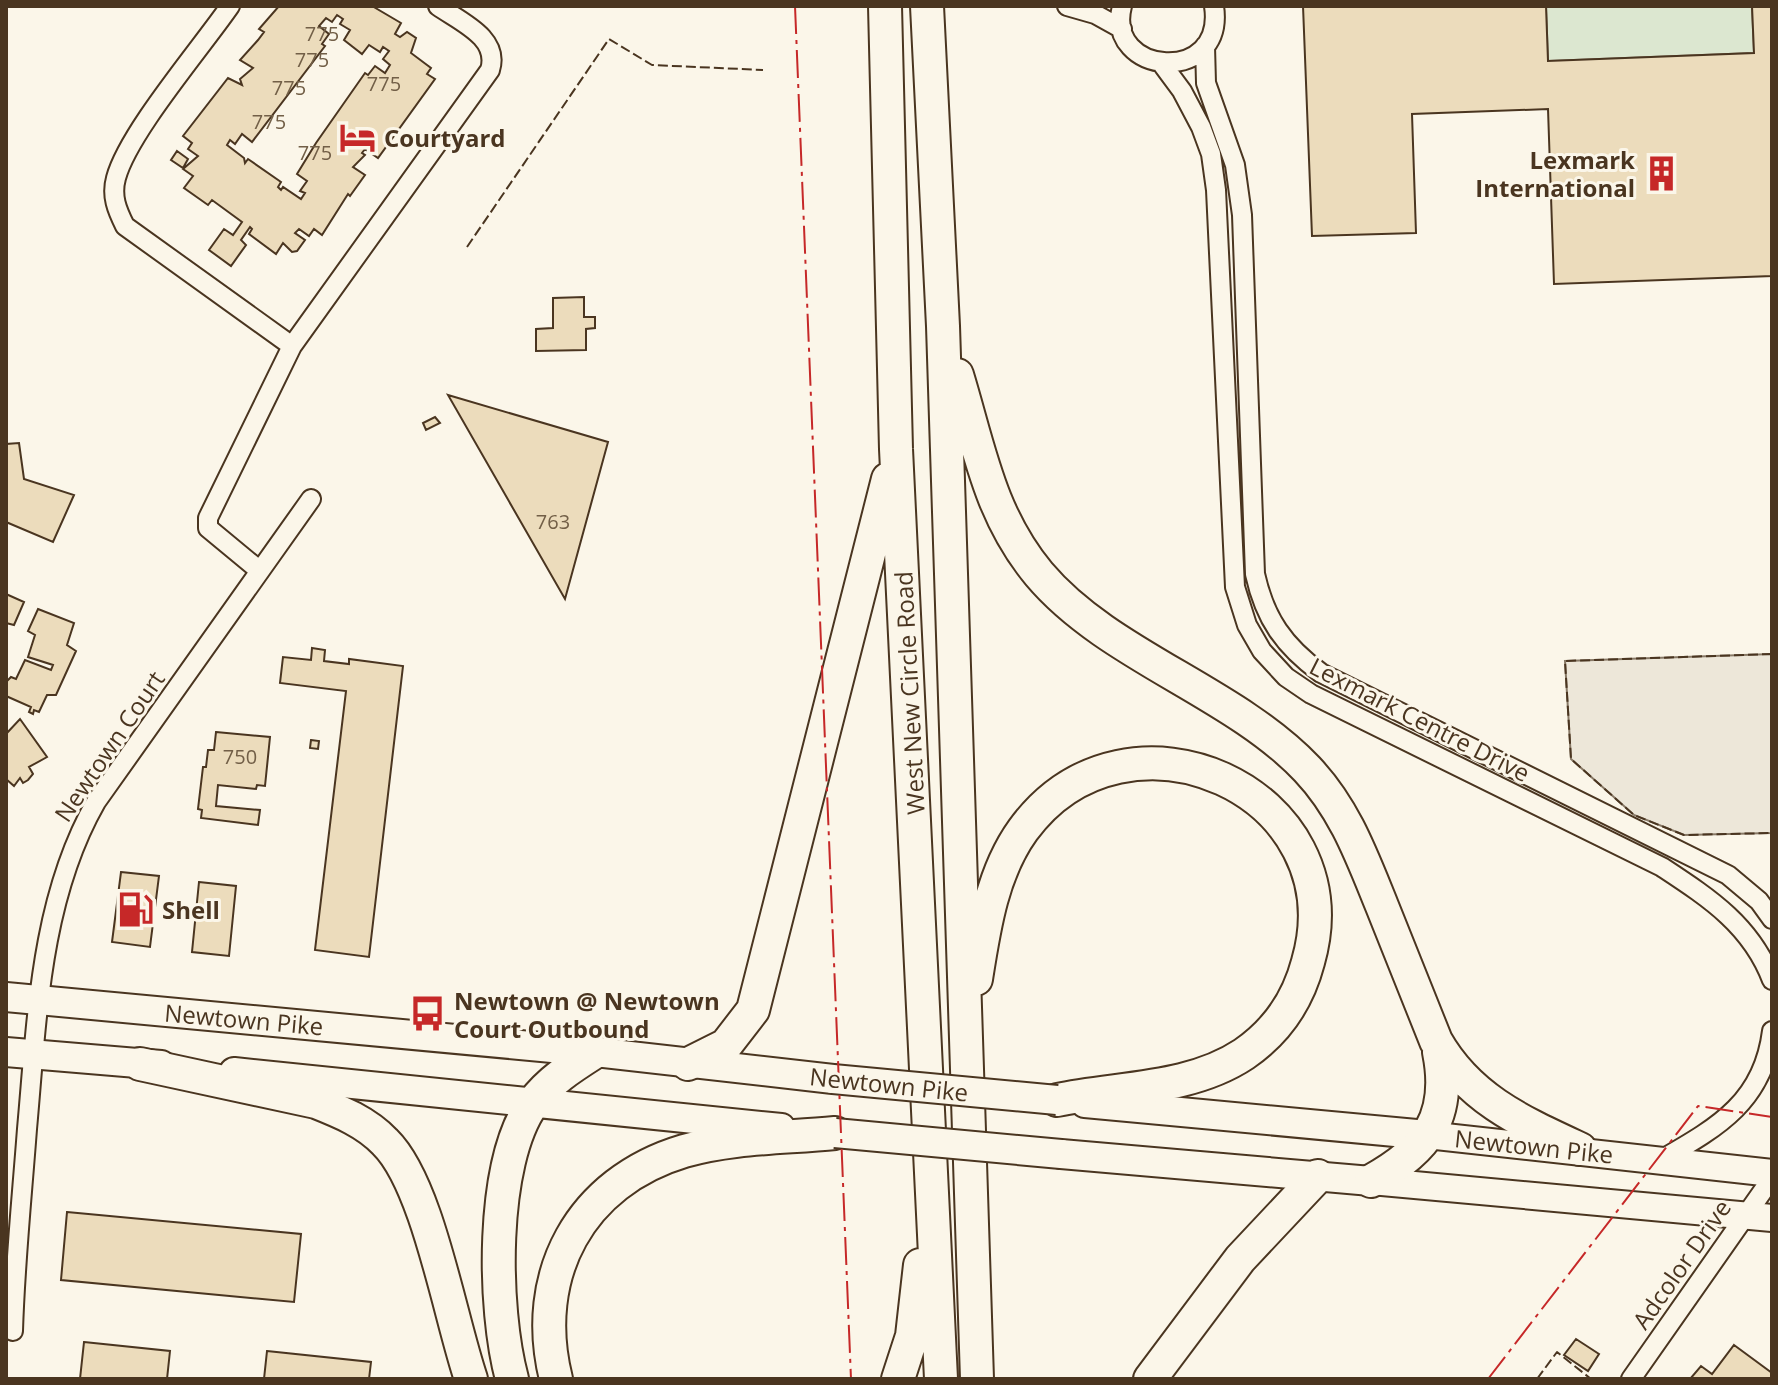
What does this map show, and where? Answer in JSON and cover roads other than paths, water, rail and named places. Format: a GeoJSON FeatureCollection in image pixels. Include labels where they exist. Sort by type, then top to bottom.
{"type":"FeatureCollection","features":[{"type":"Feature","properties":{"kind":"highway","name":"West New Circle Road"},"geometry":{"type":"LineString","coordinates":[[885,6],[896,449],[941,1379]]}},
{"type":"Feature","properties":{"kind":"highway","name":"West New Circle Road"},"geometry":{"type":"LineString","coordinates":[[927,6],[943,326],[964,1053],[977,1379]]}},
{"type":"Feature","properties":{"kind":"highway"},"geometry":{"type":"LineString","coordinates":[[943,326],[987,484],[1007,525],[1039,574],[1098,625],[1257,727],[1315,779],[1349,825],[1436,1041],[1449,1064],[1483,1098],[1508,1115],[1580,1149]]}},
{"type":"Feature","properties":{"kind":"highway"},"geometry":{"type":"LineString","coordinates":[[688,1064],[726,1045],[753,1010],[896,449]]}},
{"type":"Feature","properties":{"kind":"highway"},"geometry":{"type":"LineString","coordinates":[[964,1053],[982,941],[995,886],[1008,854],[1045,804],[1073,784],[1103,769],[1136,762],[1171,762],[1204,770],[1238,785],[1268,808],[1295,841],[1310,876],[1315,913],[1312,949],[1302,984],[1286,1013],[1242,1055],[1207,1072],[1181,1081],[1057,1100]]}},
{"type":"Feature","properties":{"kind":"highway","name":"Newtown Pike"},"geometry":{"type":"LineString","coordinates":[[6,997],[1427,1135]]}},
{"type":"Feature","properties":{"kind":"highway"},"geometry":{"type":"LineString","coordinates":[[1371,1181],[1395,1168],[1416,1151],[1440,1112],[1445,1091],[1436,1041]]}},
{"type":"Feature","properties":{"kind":"highway"},"geometry":{"type":"LineString","coordinates":[[512,1379],[502,1309],[500,1213],[509,1157],[533,1103],[568,1069],[595,1052]]}},
{"type":"Feature","properties":{"kind":"highway","name":"Newtown Pike"},"geometry":{"type":"LineString","coordinates":[[20,1054],[1371,1181]]}},
{"type":"Feature","properties":{"kind":"highway"},"geometry":{"type":"LineString","coordinates":[[140,1064],[316,1102],[344,1113],[386,1142],[410,1179],[471,1379]]}},
{"type":"Feature","properties":{"kind":"highway"},"geometry":{"type":"LineString","coordinates":[[556,1379],[550,1354],[548,1318],[552,1289],[572,1234],[592,1206],[621,1182],[650,1164],[684,1151],[724,1142],[835,1133]]}},
{"type":"Feature","properties":{"kind":"highway"},"geometry":{"type":"LineString","coordinates":[[898,1379],[912,1336],[931,1158]]}},
{"type":"Feature","properties":{"kind":"highway"},"geometry":{"type":"LineString","coordinates":[[1150,1379],[1240,1259],[1318,1176]]}},
{"type":"Feature","properties":{"kind":"main road","name":"Newtown Pike"},"geometry":{"type":"LineString","coordinates":[[1427,1135],[1580,1149],[1772,1176]]}},
{"type":"Feature","properties":{"kind":"main road","name":"Newtown Pike"},"geometry":{"type":"LineString","coordinates":[[1371,1181],[1772,1218]]}},
{"type":"Feature","properties":{"kind":"street"},"geometry":{"type":"LineString","coordinates":[[230,6],[131,146],[115,180],[116,208],[125,226],[292,346]]}},
{"type":"Feature","properties":{"kind":"street"},"geometry":{"type":"LineString","coordinates":[[260,571],[208,528],[208,518],[292,346],[490,70],[492,52],[487,41],[438,6]]}},
{"type":"Feature","properties":{"kind":"street"},"geometry":{"type":"LineString","coordinates":[[1067,6],[1095,14],[1122,29],[1136,52],[1162,64],[1178,63],[1205,46]]}},
{"type":"Feature","properties":{"kind":"street"},"geometry":{"type":"LineString","coordinates":[[1122,6],[1122,29]]}},
{"type":"Feature","properties":{"kind":"street","name":"Lexmark Centre Drive"},"geometry":{"type":"LineString","coordinates":[[1214,6],[1215,26],[1205,46],[1206,83],[1235,165],[1242,215],[1255,574],[1268,616],[1280,637],[1321,673],[1728,875],[1759,901],[1772,919]]}},
{"type":"Feature","properties":{"kind":"street","name":"Lexmark Centre Drive"},"geometry":{"type":"LineString","coordinates":[[1162,64],[1189,103],[1211,154],[1219,237],[1235,587],[1247,625],[1262,651],[1286,677],[1339,709],[1662,867],[1702,893],[1741,927],[1758,949],[1772,980]]}},
{"type":"Feature","properties":{"kind":"street","name":"Newtown Court"},"geometry":{"type":"LineString","coordinates":[[13,1331],[20,1054],[41,1000],[55,900],[76,838],[96,802],[311,499]]}},
{"type":"Feature","properties":{"kind":"street"},"geometry":{"type":"LineString","coordinates":[[1658,1162],[1724,1122],[1757,1084],[1772,1031]]}},
{"type":"Feature","properties":{"kind":"street","name":"Adcolor Drive"},"geometry":{"type":"LineString","coordinates":[[1631,1379],[1772,1176]]}},
{"type":"Feature","properties":{"kind":"place","name":"Courtyard"},"geometry":{"type":"Point","coordinates":[358,137]}},
{"type":"Feature","properties":{"kind":"place","name":"Lexmark International"},"geometry":{"type":"Point","coordinates":[1661,173]}},
{"type":"Feature","properties":{"kind":"place","name":"Shell"},"geometry":{"type":"Point","coordinates":[136,909]}},
{"type":"Feature","properties":{"kind":"place","name":"Newtown @ Newtown Court Outbound"},"geometry":{"type":"Point","coordinates":[428,1014]}}]}
